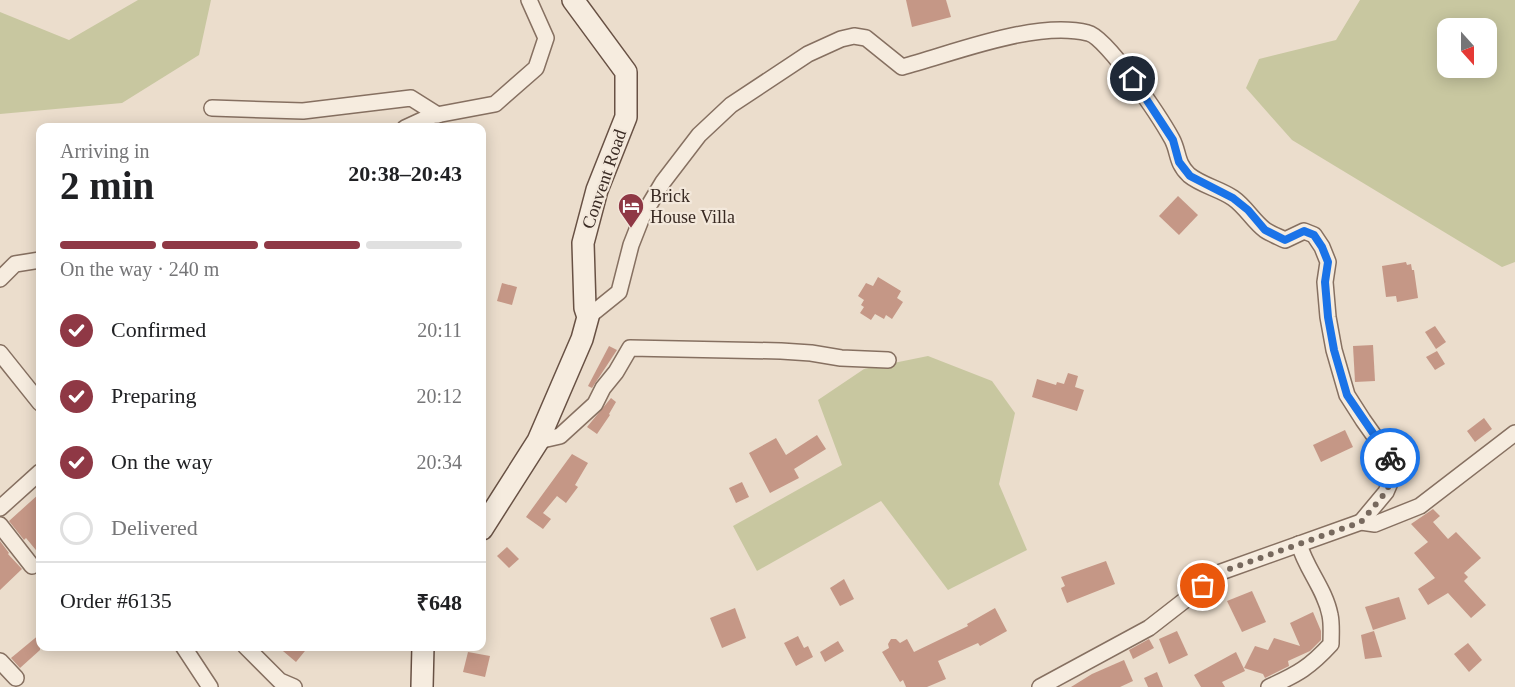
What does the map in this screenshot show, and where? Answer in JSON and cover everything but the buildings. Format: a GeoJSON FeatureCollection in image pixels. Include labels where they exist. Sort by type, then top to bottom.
{"type":"FeatureCollection","features":[{"type":"Feature","properties":{"kind":"main road","name":"Convent Road"},"geometry":{"type":"LineString","coordinates":[[486,523],[538,441],[582,339],[588,317],[585,309],[583,243],[597,190],[626,117],[626,72],[573,0]]}},
{"type":"Feature","properties":{"kind":"main road"},"geometry":{"type":"LineString","coordinates":[[422,687],[423,651]]}},
{"type":"Feature","properties":{"kind":"street"},"geometry":{"type":"LineString","coordinates":[[416,123],[431,116],[495,105],[536,68],[546,38],[529,0]]}},
{"type":"Feature","properties":{"kind":"street"},"geometry":{"type":"LineString","coordinates":[[588,317],[619,292],[642,217],[663,182],[699,135],[731,105],[808,54],[841,39],[854,36],[866,38],[902,67],[1020,33],[1050,31],[1090,33],[1106,47],[1133,79],[1173,140],[1179,162],[1190,176],[1233,198],[1248,210],[1265,230],[1285,240],[1304,231],[1314,235],[1322,247],[1328,262],[1325,282],[1328,317],[1334,350],[1347,395],[1392,461],[1392,478],[1386,492],[1361,522]]}},
{"type":"Feature","properties":{"kind":"street"},"geometry":{"type":"LineString","coordinates":[[212,108],[303,111],[411,98],[438,115]]}},
{"type":"Feature","properties":{"kind":"street"},"geometry":{"type":"LineString","coordinates":[[0,279],[15,264],[36,261]]}},
{"type":"Feature","properties":{"kind":"street"},"geometry":{"type":"LineString","coordinates":[[538,441],[560,436],[595,404],[630,348],[763,350],[888,360]]}},
{"type":"Feature","properties":{"kind":"street"},"geometry":{"type":"LineString","coordinates":[[0,353],[36,399]]}},
{"type":"Feature","properties":{"kind":"street"},"geometry":{"type":"LineString","coordinates":[[1040,687],[1149,627],[1221,572],[1361,522],[1376,524],[1420,506],[1515,433]]}},
{"type":"Feature","properties":{"kind":"street"},"geometry":{"type":"LineString","coordinates":[[0,508],[36,476]]}},
{"type":"Feature","properties":{"kind":"street"},"geometry":{"type":"LineString","coordinates":[[0,525],[32,566]]}},
{"type":"Feature","properties":{"kind":"street"},"geometry":{"type":"LineString","coordinates":[[1269,687],[1298,674],[1316,661],[1331,644],[1330,616],[1324,597],[1304,560],[1299,544]]}},
{"type":"Feature","properties":{"kind":"street"},"geometry":{"type":"LineString","coordinates":[[186,651],[210,687]]}},
{"type":"Feature","properties":{"kind":"street"},"geometry":{"type":"LineString","coordinates":[[250,651],[280,681],[294,687]]}},
{"type":"Feature","properties":{"kind":"street"},"geometry":{"type":"LineString","coordinates":[[0,662],[16,678]]}},
{"type":"Feature","properties":{"kind":"green space"},"geometry":{"type":"Polygon","coordinates":[[[138,0],[211,0],[199,55],[122,103],[0,114],[0,12],[69,40],[138,0]]]}},
{"type":"Feature","properties":{"kind":"green space"},"geometry":{"type":"Polygon","coordinates":[[[1360,0],[1515,0],[1515,262],[1502,267],[1292,140],[1246,88],[1259,59],[1336,40],[1360,0]]]}},
{"type":"Feature","properties":{"kind":"green space"},"geometry":{"type":"Polygon","coordinates":[[[928,356],[992,381],[1015,413],[999,484],[1027,550],[948,590],[881,501],[757,571],[733,526],[842,465],[818,400],[864,369],[928,356]]]}},
{"type":"Feature","properties":{"kind":"way so far"},"geometry":{"type":"LineString","coordinates":[[1203,586],[1221,572],[1361,522],[1386,492],[1392,478],[1390,458]]}},
{"type":"Feature","properties":{"kind":"place","name":"Brick House Villa"},"geometry":{"type":"Point","coordinates":[631,229]}},
{"type":"Feature","properties":{"kind":"route"},"geometry":{"type":"LineString","coordinates":[[1133,79],[1173,140],[1179,162],[1190,176],[1233,198],[1248,210],[1265,230],[1285,240],[1304,231],[1314,235],[1328,262],[1325,282],[1328,317],[1334,350],[1347,395],[1390,458]]}}]}
